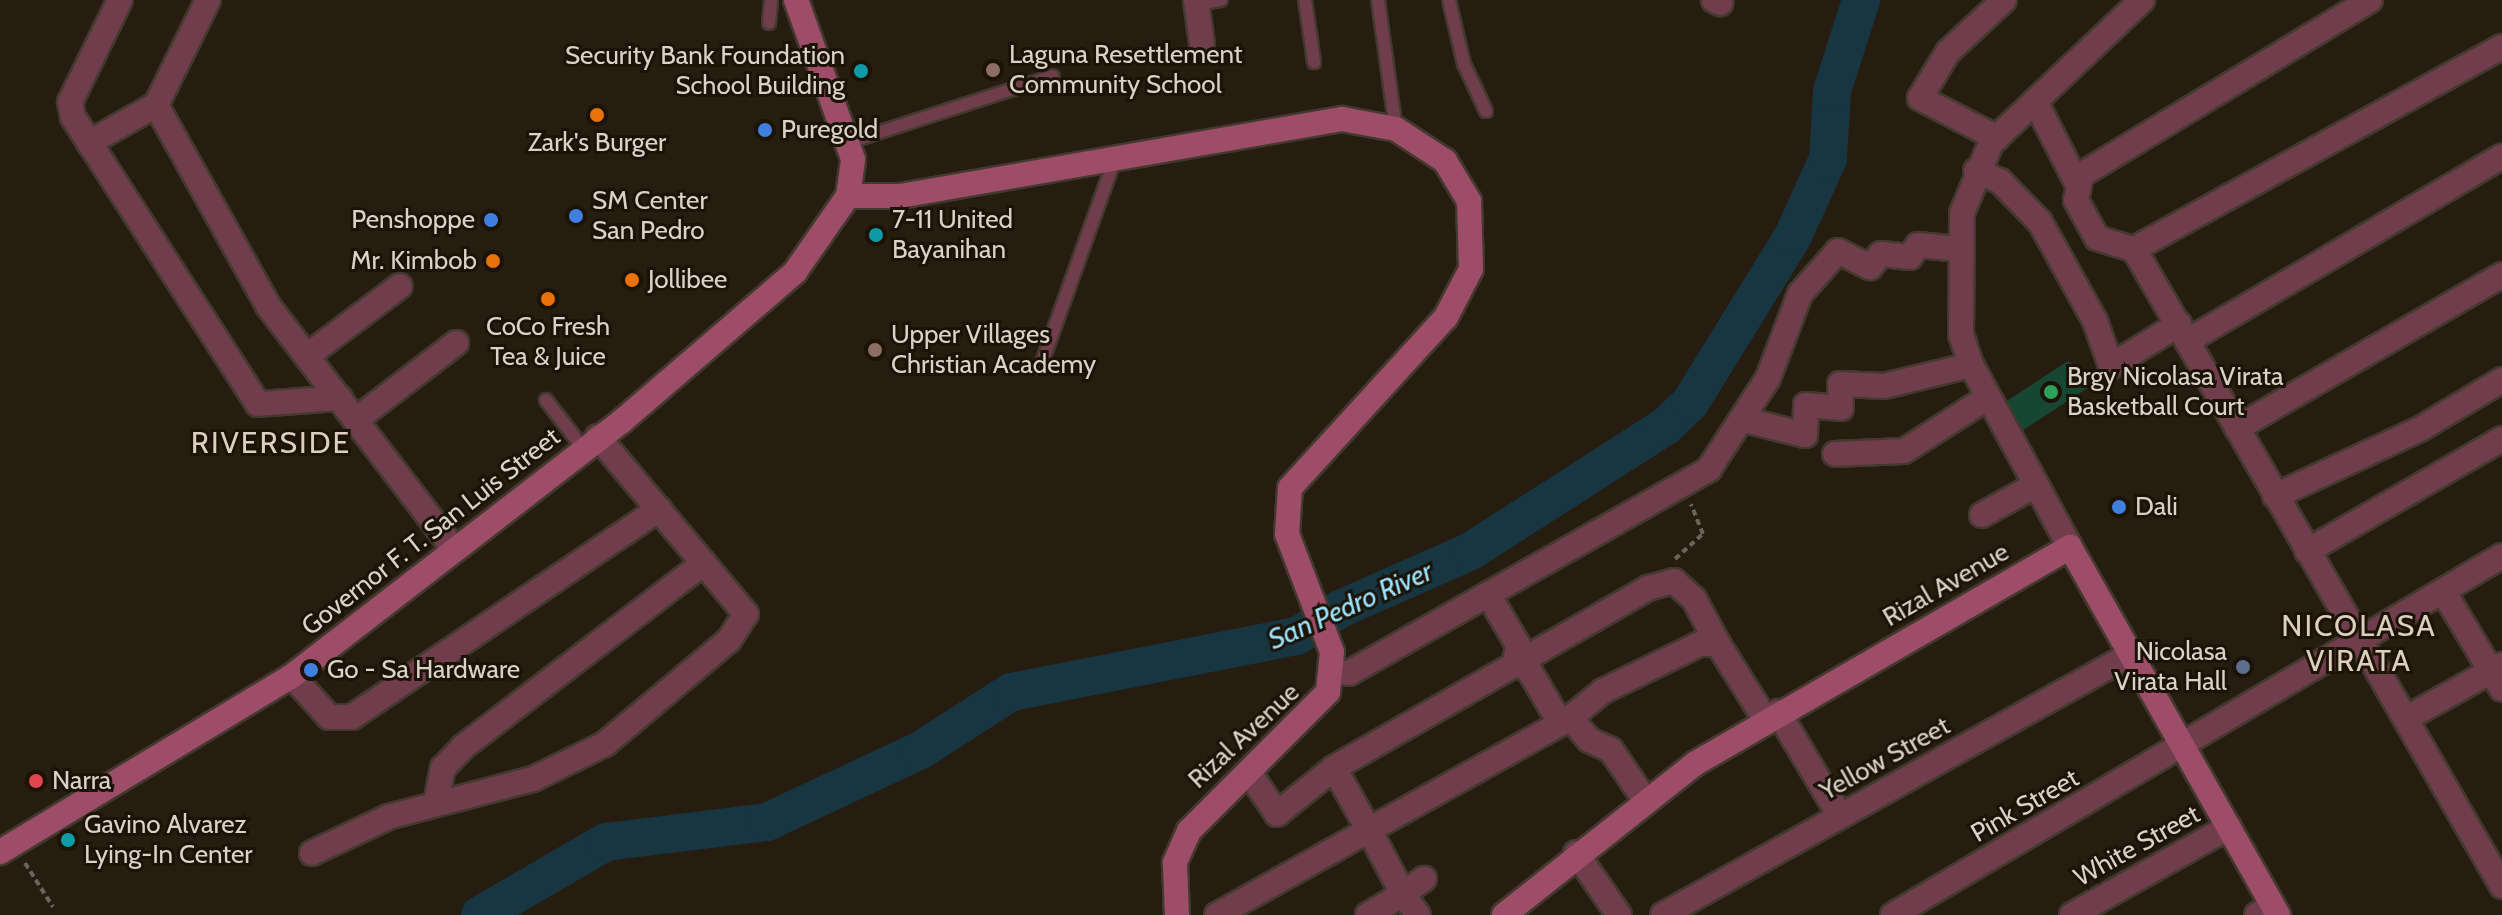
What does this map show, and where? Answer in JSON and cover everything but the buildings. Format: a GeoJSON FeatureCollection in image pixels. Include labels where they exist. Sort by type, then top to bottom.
{"type":"FeatureCollection","features":[{"type":"Feature","properties":{"kind":"main road"},"geometry":{"type":"LineString","coordinates":[[796,0],[849,142],[848,196],[900,196],[1283,125],[1342,119],[1396,129]]}},
{"type":"Feature","properties":{"kind":"main road","name":"Rizal Avenue"},"geometry":{"type":"LineString","coordinates":[[1177,915],[1175,863],[1189,831],[1316,710],[1332,672],[1328,640],[1287,534],[1290,488],[1446,317],[1471,269],[1469,201],[1445,161],[1396,129]]}},
{"type":"Feature","properties":{"kind":"main road","name":"Governor F. T. San Luis Street"},"geometry":{"type":"LineString","coordinates":[[7,848],[292,676],[455,550],[745,322],[824,238],[848,196]]}},
{"type":"Feature","properties":{"kind":"main road"},"geometry":{"type":"LineString","coordinates":[[2070,547],[2135,652],[2186,744],[2269,912]]}},
{"type":"Feature","properties":{"kind":"main road","name":"Rizal Avenue"},"geometry":{"type":"LineString","coordinates":[[1504,915],[1576,853],[1645,800],[1771,716],[2070,547]]}},
{"type":"Feature","properties":{"kind":"street"},"geometry":{"type":"LineString","coordinates":[[120,0],[70,102],[89,143],[258,404],[340,398]]}},
{"type":"Feature","properties":{"kind":"street"},"geometry":{"type":"LineString","coordinates":[[89,143],[156,105],[208,0]]}},
{"type":"Feature","properties":{"kind":"street"},"geometry":{"type":"LineString","coordinates":[[1997,138],[1920,98],[1948,52],[2004,0]]}},
{"type":"Feature","properties":{"kind":"street"},"geometry":{"type":"LineString","coordinates":[[2070,547],[1984,400],[1961,335],[1960,249],[1965,191],[1997,138],[2142,0]]}},
{"type":"Feature","properties":{"kind":"street"},"geometry":{"type":"LineString","coordinates":[[2076,181],[2190,103],[2370,0]]}},
{"type":"Feature","properties":{"kind":"street"},"geometry":{"type":"LineString","coordinates":[[1202,44],[1204,1]]}},
{"type":"Feature","properties":{"kind":"street"},"geometry":{"type":"LineString","coordinates":[[2134,249],[2502,47]]}},
{"type":"Feature","properties":{"kind":"street"},"geometry":{"type":"LineString","coordinates":[[2035,101],[2076,181],[2076,200],[2097,238],[2134,249],[2502,886]]}},
{"type":"Feature","properties":{"kind":"street"},"geometry":{"type":"LineString","coordinates":[[156,105],[269,307],[455,550]]}},
{"type":"Feature","properties":{"kind":"street"},"geometry":{"type":"LineString","coordinates":[[1976,171],[2000,181],[2040,222],[2095,321],[2111,366],[2184,332],[2502,156]]}},
{"type":"Feature","properties":{"kind":"street"},"geometry":{"type":"LineString","coordinates":[[1332,672],[1349,673],[1709,469],[1724,438],[1745,420],[1800,294],[1838,251],[1870,267],[1881,254],[1910,257],[1918,245],[1960,249]]}},
{"type":"Feature","properties":{"kind":"street"},"geometry":{"type":"LineString","coordinates":[[2237,428],[2502,275]]}},
{"type":"Feature","properties":{"kind":"street"},"geometry":{"type":"LineString","coordinates":[[307,356],[400,286]]}},
{"type":"Feature","properties":{"kind":"street"},"geometry":{"type":"LineString","coordinates":[[357,419],[456,343]]}},
{"type":"Feature","properties":{"kind":"street"},"geometry":{"type":"LineString","coordinates":[[1745,420],[1805,435],[1806,405],[1841,408],[1840,384],[1884,386],[1971,365]]}},
{"type":"Feature","properties":{"kind":"street"},"geometry":{"type":"LineString","coordinates":[[2275,496],[2420,429],[2502,380]]}},
{"type":"Feature","properties":{"kind":"street"},"geometry":{"type":"LineString","coordinates":[[1835,454],[1904,451],[1984,400]]}},
{"type":"Feature","properties":{"kind":"street"},"geometry":{"type":"LineString","coordinates":[[2307,551],[2502,439]]}},
{"type":"Feature","properties":{"kind":"street"},"geometry":{"type":"LineString","coordinates":[[312,853],[436,803],[533,779],[605,744],[729,640],[746,614],[659,509],[590,443]]}},
{"type":"Feature","properties":{"kind":"street"},"geometry":{"type":"LineString","coordinates":[[1982,515],[2034,486]]}},
{"type":"Feature","properties":{"kind":"street"},"geometry":{"type":"LineString","coordinates":[[292,676],[329,717],[352,717],[659,509]]}},
{"type":"Feature","properties":{"kind":"street","name":"Pink Street"},"geometry":{"type":"LineString","coordinates":[[1893,915],[2502,556]]}},
{"type":"Feature","properties":{"kind":"street"},"geometry":{"type":"LineString","coordinates":[[436,803],[443,768],[463,747],[704,563]]}},
{"type":"Feature","properties":{"kind":"street"},"geometry":{"type":"LineString","coordinates":[[1254,780],[1277,814],[1334,768],[1648,588],[1674,581],[1694,599],[1718,644],[1840,816]]}},
{"type":"Feature","properties":{"kind":"street"},"geometry":{"type":"LineString","coordinates":[[2407,718],[2498,675],[2443,591]]}},
{"type":"Feature","properties":{"kind":"street"},"geometry":{"type":"LineString","coordinates":[[1488,594],[1518,645],[1515,663]]}},
{"type":"Feature","properties":{"kind":"street"},"geometry":{"type":"LineString","coordinates":[[1217,915],[1570,718],[1603,691],[1700,644],[1718,644]]}},
{"type":"Feature","properties":{"kind":"street","name":"Yellow Street"},"geometry":{"type":"LineString","coordinates":[[1663,915],[2135,652]]}},
{"type":"Feature","properties":{"kind":"street"},"geometry":{"type":"LineString","coordinates":[[1515,663],[1529,670],[1558,719],[1570,718]]}},
{"type":"Feature","properties":{"kind":"street"},"geometry":{"type":"LineString","coordinates":[[1570,718],[1589,740],[1611,750],[1645,800]]}},
{"type":"Feature","properties":{"kind":"street"},"geometry":{"type":"LineString","coordinates":[[1334,768],[1403,894],[1418,915]]}},
{"type":"Feature","properties":{"kind":"street","name":"White Street"},"geometry":{"type":"LineString","coordinates":[[2072,915],[2229,827]]}},
{"type":"Feature","properties":{"kind":"street"},"geometry":{"type":"LineString","coordinates":[[1576,853],[1619,915]]}},
{"type":"Feature","properties":{"kind":"street"},"geometry":{"type":"LineString","coordinates":[[1368,915],[1424,879]]}},
{"type":"Feature","properties":{"kind":"lane"},"geometry":{"type":"LineString","coordinates":[[769,23],[771,0]]}},
{"type":"Feature","properties":{"kind":"lane"},"geometry":{"type":"LineString","coordinates":[[1305,0],[1314,62]]}},
{"type":"Feature","properties":{"kind":"lane"},"geometry":{"type":"LineString","coordinates":[[1378,0],[1396,129]]}},
{"type":"Feature","properties":{"kind":"lane"},"geometry":{"type":"LineString","coordinates":[[1449,0],[1464,64],[1486,111]]}},
{"type":"Feature","properties":{"kind":"lane"},"geometry":{"type":"LineString","coordinates":[[849,142],[1053,76]]}},
{"type":"Feature","properties":{"kind":"lane"},"geometry":{"type":"LineString","coordinates":[[1040,368],[1115,158]]}},
{"type":"Feature","properties":{"kind":"lane"},"geometry":{"type":"LineString","coordinates":[[546,400],[590,443]]}},
{"type":"Feature","properties":{"kind":"path"},"geometry":{"type":"LineString","coordinates":[[1674,581],[1669,563],[1703,534],[1679,486]]}},
{"type":"Feature","properties":{"kind":"path"},"geometry":{"type":"LineString","coordinates":[[7,848],[53,907]]}},
{"type":"Feature","properties":{"kind":"green space","name":"Brgy Nicolasa Virata Basketball Court"},"geometry":{"type":"Polygon","coordinates":[[[2068,361],[2097,382],[2023,430],[2005,402],[2068,361]]]}},
{"type":"Feature","properties":{"kind":"waterway","name":"San Pedro River"},"geometry":{"type":"LineString","coordinates":[[480,915],[606,842],[767,822],[921,750],[1011,692],[1297,636],[1340,609],[1471,551],[1666,426],[1690,403],[1793,236],[1828,159],[1832,91],[1861,0]]}},
{"type":"Feature","properties":{"kind":"place","name":"Laguna Resettlement Community School"},"geometry":{"type":"Point","coordinates":[993,70]}},
{"type":"Feature","properties":{"kind":"place","name":"Security Bank Foundation School Building"},"geometry":{"type":"Point","coordinates":[861,71]}},
{"type":"Feature","properties":{"kind":"place","name":"Zark's Burger"},"geometry":{"type":"Point","coordinates":[597,115]}},
{"type":"Feature","properties":{"kind":"place","name":"Puregold"},"geometry":{"type":"Point","coordinates":[765,130]}},
{"type":"Feature","properties":{"kind":"place","name":"SM Center San Pedro"},"geometry":{"type":"Point","coordinates":[576,216]}},
{"type":"Feature","properties":{"kind":"place","name":"Penshoppe"},"geometry":{"type":"Point","coordinates":[491,220]}},
{"type":"Feature","properties":{"kind":"place","name":"7-11 United Bayanihan"},"geometry":{"type":"Point","coordinates":[876,235]}},
{"type":"Feature","properties":{"kind":"place","name":"Mr. Kimbob"},"geometry":{"type":"Point","coordinates":[493,261]}},
{"type":"Feature","properties":{"kind":"place","name":"Jollibee"},"geometry":{"type":"Point","coordinates":[632,280]}},
{"type":"Feature","properties":{"kind":"place","name":"CoCo Fresh Tea & Juice"},"geometry":{"type":"Point","coordinates":[548,299]}},
{"type":"Feature","properties":{"kind":"place","name":"Upper Villages Christian Academy"},"geometry":{"type":"Point","coordinates":[875,350]}},
{"type":"Feature","properties":{"kind":"place","name":"Brgy Nicolasa Virata Basketball Court"},"geometry":{"type":"Point","coordinates":[2051,392]}},
{"type":"Feature","properties":{"kind":"place","name":"Dali"},"geometry":{"type":"Point","coordinates":[2119,507]}},
{"type":"Feature","properties":{"kind":"place","name":"Nicolasa Virata Hall"},"geometry":{"type":"Point","coordinates":[2243,667]}},
{"type":"Feature","properties":{"kind":"place","name":"Go - Sa Hardware"},"geometry":{"type":"Point","coordinates":[311,670]}},
{"type":"Feature","properties":{"kind":"place","name":"Narra"},"geometry":{"type":"Point","coordinates":[36,781]}},
{"type":"Feature","properties":{"kind":"place","name":"Gavino Alvarez Lying-In Center"},"geometry":{"type":"Point","coordinates":[68,840]}},
{"type":"Feature","properties":{"kind":"district","name":"RIVERSIDE"},"geometry":{"type":"Point","coordinates":[271,443]}},
{"type":"Feature","properties":{"kind":"district","name":"NICOLASA VIRATA"},"geometry":{"type":"Point","coordinates":[2359,643]}}]}
